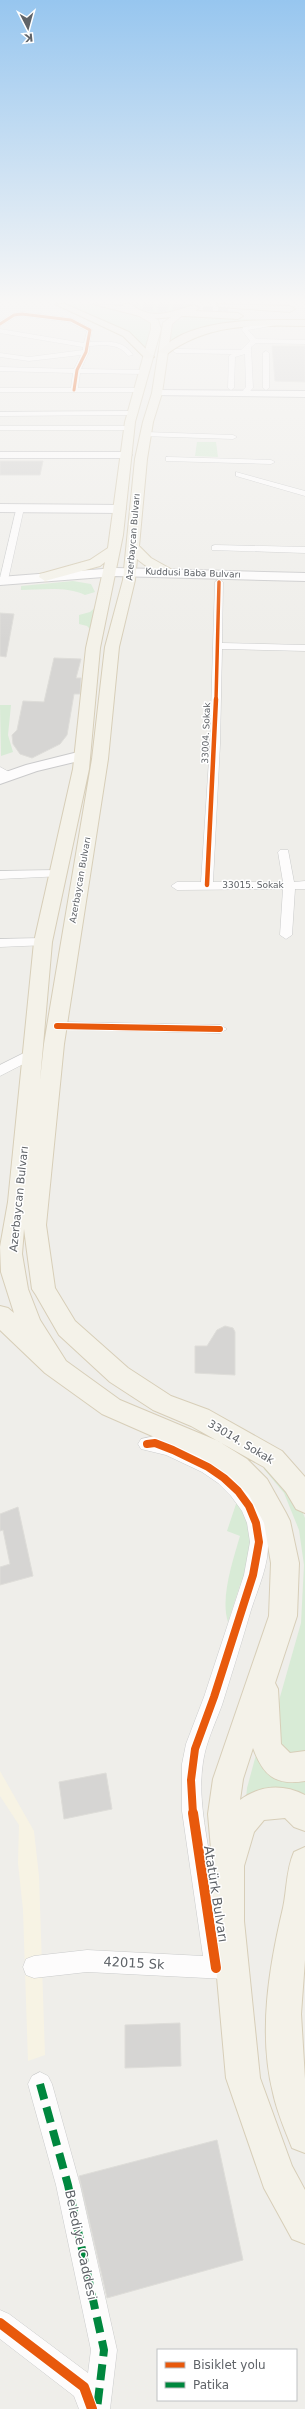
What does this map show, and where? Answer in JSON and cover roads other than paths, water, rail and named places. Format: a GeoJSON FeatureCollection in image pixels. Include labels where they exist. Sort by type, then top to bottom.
{"type":"FeatureCollection","features":[{"type":"Feature","properties":{"kind":"main road","name":"Azerbaycan Bulvarı"},"geometry":{"type":"LineString","coordinates":[[57,1368],[30,1327],[17,1290],[12,1269],[12,1237],[19,1197],[34,1053],[43,942],[82,763],[94,646],[114,550],[132,416]]}},
{"type":"Feature","properties":{"kind":"main road","name":"Azerbaycan Bulvarı"},"geometry":{"type":"LineString","coordinates":[[150,416],[145,434],[135,503],[130,576],[112,647],[100,759],[57,1026],[35,1216],[44,1289],[67,1328],[119,1375],[162,1403]]}},
{"type":"Feature","properties":{"kind":"main road"},"geometry":{"type":"LineString","coordinates":[[0,455],[126,455]]}},
{"type":"Feature","properties":{"kind":"main road"},"geometry":{"type":"LineString","coordinates":[[0,508],[120,509]]}},
{"type":"Feature","properties":{"kind":"main road"},"geometry":{"type":"LineString","coordinates":[[132,546],[147,561],[170,572]]}},
{"type":"Feature","properties":{"kind":"main road"},"geometry":{"type":"LineString","coordinates":[[45,577],[95,563],[114,550]]}},
{"type":"Feature","properties":{"kind":"main road"},"geometry":{"type":"LineString","coordinates":[[2,581],[110,572]]}},
{"type":"Feature","properties":{"kind":"main road","name":"Kuddusi Baba Bulvarı"},"geometry":{"type":"LineString","coordinates":[[110,572],[119,578],[170,572],[305,577]]}},
{"type":"Feature","properties":{"kind":"main road","name":"Kuddusi Baba Bulvarı"},"geometry":{"type":"LineString","coordinates":[[130,576],[219,582],[305,584]]}},
{"type":"Feature","properties":{"kind":"main road"},"geometry":{"type":"LineString","coordinates":[[3,775],[82,763]]}},
{"type":"Feature","properties":{"kind":"main road"},"geometry":{"type":"LineString","coordinates":[[0,793],[82,763]]}},
{"type":"Feature","properties":{"kind":"main road"},"geometry":{"type":"LineString","coordinates":[[0,1314],[57,1368],[111,1407],[209,1449],[238,1467],[258,1487],[277,1521],[285,1563],[283,1616],[263,1670],[228,1779],[223,1814],[228,1872],[228,1921],[225,1968]]}},
{"type":"Feature","properties":{"kind":"main road","name":"33014. Sokak"},"geometry":{"type":"LineString","coordinates":[[162,1403],[200,1418],[273,1459],[295,1484],[305,1501]]}},
{"type":"Feature","properties":{"kind":"main road"},"geometry":{"type":"LineString","coordinates":[[263,1670],[266,1746],[272,1759],[285,1767],[298,1768],[305,1766]]}},
{"type":"Feature","properties":{"kind":"main road"},"geometry":{"type":"LineString","coordinates":[[228,1872],[239,1828],[248,1814],[260,1807],[278,1801],[293,1804],[305,1816]]}},
{"type":"Feature","properties":{"kind":"main road"},"geometry":{"type":"LineString","coordinates":[[305,1863],[302,1898],[284,2004],[283,2037],[290,2089],[305,2134]]}},
{"type":"Feature","properties":{"kind":"main road","name":"Atatürk Bulvarı"},"geometry":{"type":"LineString","coordinates":[[225,1968],[243,2078],[276,2175],[305,2226]]}},
{"type":"Feature","properties":{"kind":"street"},"geometry":{"type":"LineString","coordinates":[[35,427],[39,416]]}},
{"type":"Feature","properties":{"kind":"street"},"geometry":{"type":"LineString","coordinates":[[67,416],[67,427]]}},
{"type":"Feature","properties":{"kind":"street"},"geometry":{"type":"LineString","coordinates":[[0,428],[130,428]]}},
{"type":"Feature","properties":{"kind":"street"},"geometry":{"type":"LineString","coordinates":[[145,434],[233,437]]}},
{"type":"Feature","properties":{"kind":"street"},"geometry":{"type":"LineString","coordinates":[[169,459],[271,462]]}},
{"type":"Feature","properties":{"kind":"street"},"geometry":{"type":"LineString","coordinates":[[239,474],[305,494]]}},
{"type":"Feature","properties":{"kind":"street"},"geometry":{"type":"LineString","coordinates":[[2,581],[14,540],[20,508]]}},
{"type":"Feature","properties":{"kind":"street"},"geometry":{"type":"LineString","coordinates":[[0,543],[14,540]]}},
{"type":"Feature","properties":{"kind":"street"},"geometry":{"type":"LineString","coordinates":[[215,548],[305,550]]}},
{"type":"Feature","properties":{"kind":"street","name":"33004. Sokak"},"geometry":{"type":"LineString","coordinates":[[207,885],[219,582]]}},
{"type":"Feature","properties":{"kind":"street"},"geometry":{"type":"LineString","coordinates":[[217,646],[305,648]]}},
{"type":"Feature","properties":{"kind":"street"},"geometry":{"type":"LineString","coordinates":[[284,852],[289,885],[286,935]]}},
{"type":"Feature","properties":{"kind":"street"},"geometry":{"type":"LineString","coordinates":[[0,875],[59,874]]}},
{"type":"Feature","properties":{"kind":"street","name":"33015. Sokak"},"geometry":{"type":"LineString","coordinates":[[177,886],[305,886]]}},
{"type":"Feature","properties":{"kind":"street"},"geometry":{"type":"LineString","coordinates":[[0,943],[43,942]]}},
{"type":"Feature","properties":{"kind":"street"},"geometry":{"type":"LineString","coordinates":[[57,1026],[220,1029]]}},
{"type":"Feature","properties":{"kind":"street"},"geometry":{"type":"LineString","coordinates":[[4,1070],[34,1053]]}},
{"type":"Feature","properties":{"kind":"street"},"geometry":{"type":"LineString","coordinates":[[4,1070],[23,1068],[31,1078]]}},
{"type":"Feature","properties":{"kind":"street","name":"Atatürk Bulvarı"},"geometry":{"type":"LineString","coordinates":[[147,1444],[152,1445],[155,1443],[178,1451],[213,1471],[236,1487],[253,1511],[259,1542],[256,1565],[195,1749],[192,1787],[194,1824],[225,1968]]}},
{"type":"Feature","properties":{"kind":"street","name":"42015 Sk"},"geometry":{"type":"LineString","coordinates":[[34,1967],[87,1961],[225,1968]]}},
{"type":"Feature","properties":{"kind":"street","name":"Belediye Caddesi"},"geometry":{"type":"LineString","coordinates":[[40,2084],[68,2185],[104,2350],[97,2409]]}},
{"type":"Feature","properties":{"kind":"street"},"geometry":{"type":"LineString","coordinates":[[0,2323],[84,2387],[92,2409]]}}]}
